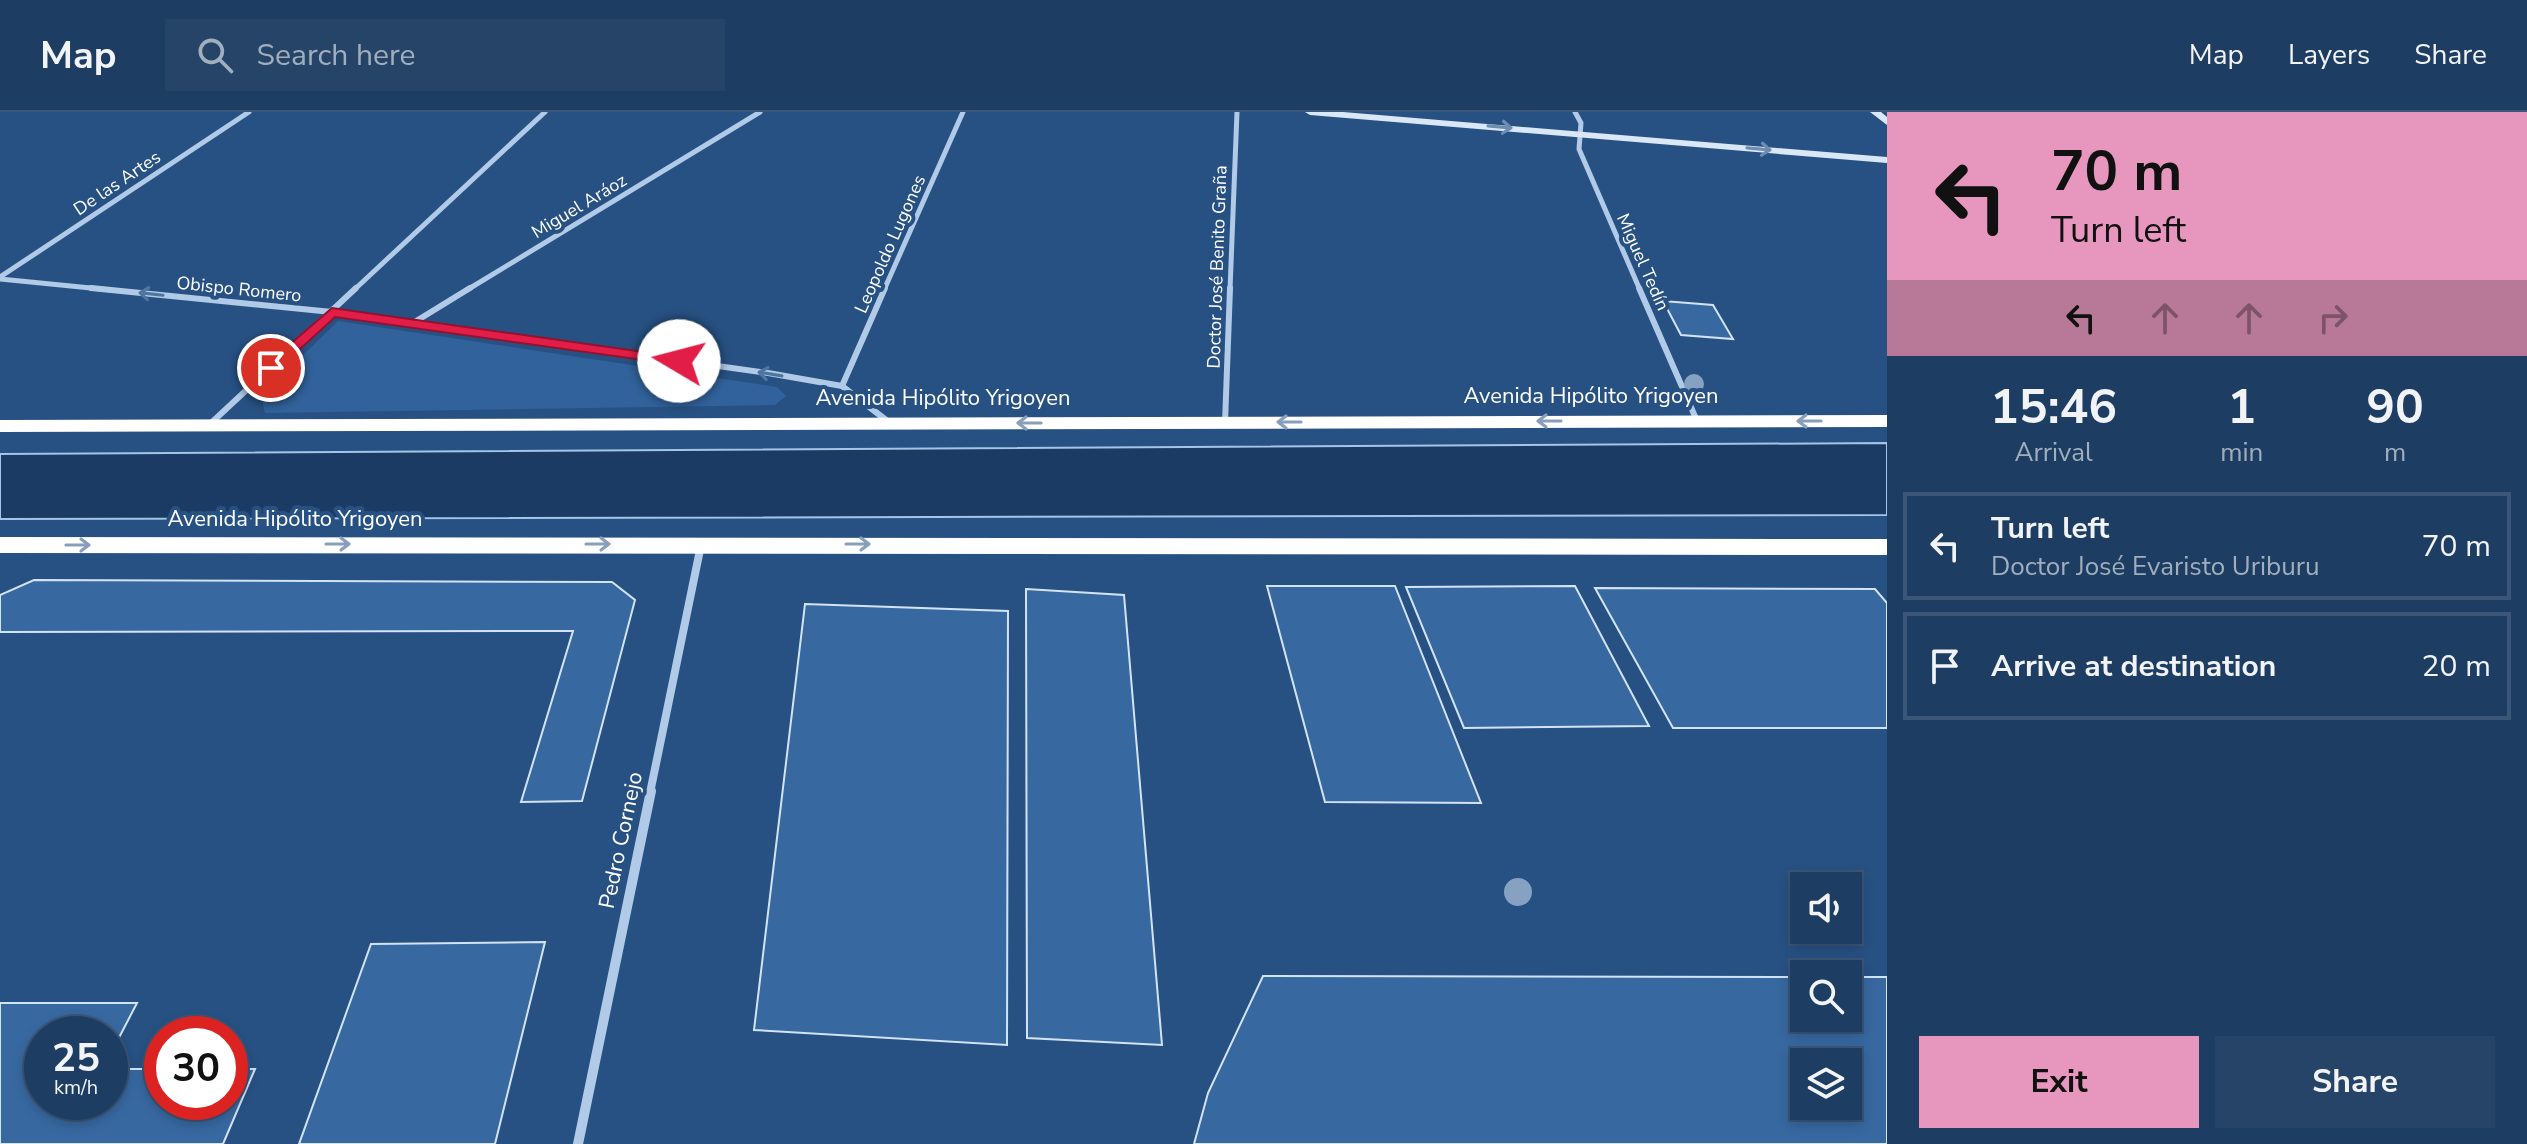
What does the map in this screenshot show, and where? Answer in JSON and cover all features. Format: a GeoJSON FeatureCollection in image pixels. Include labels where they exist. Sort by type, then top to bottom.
{"type":"FeatureCollection","features":[{"type":"Feature","properties":{"kind":"highway","name":"Avenida Hipólito Yrigoyen"},"geometry":{"type":"LineString","coordinates":[[0,426],[1887,421]]}},
{"type":"Feature","properties":{"kind":"highway","name":"Avenida Hipólito Yrigoyen"},"geometry":{"type":"LineString","coordinates":[[0,545],[1887,547]]}},
{"type":"Feature","properties":{"kind":"street","name":"De las Artes"},"geometry":{"type":"LineString","coordinates":[[0,278],[249,112]]}},
{"type":"Feature","properties":{"kind":"street"},"geometry":{"type":"LineString","coordinates":[[210,424],[545,112]]}},
{"type":"Feature","properties":{"kind":"street","name":"Miguel Aráoz"},"geometry":{"type":"LineString","coordinates":[[413,323],[760,112]]}},
{"type":"Feature","properties":{"kind":"street","name":"Leopoldo Lugones"},"geometry":{"type":"LineString","coordinates":[[842,386],[963,112]]}},
{"type":"Feature","properties":{"kind":"street","name":"Doctor José Benito Graña"},"geometry":{"type":"LineString","coordinates":[[1225,423],[1237,112]]}},
{"type":"Feature","properties":{"kind":"street"},"geometry":{"type":"LineString","coordinates":[[1310,112],[1887,160]]}},
{"type":"Feature","properties":{"kind":"street","name":"Miguel Tedín"},"geometry":{"type":"LineString","coordinates":[[1575,112],[1581,123],[1579,149],[1697,421]]}},
{"type":"Feature","properties":{"kind":"street"},"geometry":{"type":"LineString","coordinates":[[1875,112],[1887,122]]}},
{"type":"Feature","properties":{"kind":"street","name":"Obispo Romero"},"geometry":{"type":"LineString","coordinates":[[0,278],[332,312],[842,386]]}},
{"type":"Feature","properties":{"kind":"street"},"geometry":{"type":"LineString","coordinates":[[842,386],[890,424]]}},
{"type":"Feature","properties":{"kind":"street","name":"Pedro Cornejo"},"geometry":{"type":"LineString","coordinates":[[578,1144],[701,544]]}},
{"type":"Feature","properties":{"kind":"shaded area"},"geometry":{"type":"Polygon","coordinates":[[[338,321],[777,387],[786,396],[775,405],[265,413],[261,396],[338,321]]]}},
{"type":"Feature","properties":{"kind":"shaded area"},"geometry":{"type":"Polygon","coordinates":[[[1887,443],[1887,515],[0,519],[0,454],[1887,443]]]}},
{"type":"Feature","properties":{"kind":"building"},"geometry":{"type":"Polygon","coordinates":[[[1663,301],[1713,305],[1733,339],[1681,335],[1663,301]]]}},
{"type":"Feature","properties":{"kind":"building"},"geometry":{"type":"Polygon","coordinates":[[[34,580],[612,582],[635,600],[582,801],[521,802],[573,631],[0,632],[0,595],[34,580]]]}},
{"type":"Feature","properties":{"kind":"building"},"geometry":{"type":"Polygon","coordinates":[[[1267,586],[1395,586],[1481,803],[1325,802],[1267,586]]]}},
{"type":"Feature","properties":{"kind":"building"},"geometry":{"type":"Polygon","coordinates":[[[1575,586],[1649,726],[1464,728],[1406,587],[1575,586]]]}},
{"type":"Feature","properties":{"kind":"building"},"geometry":{"type":"Polygon","coordinates":[[[1595,588],[1875,589],[1887,603],[1887,728],[1673,728],[1595,588]]]}},
{"type":"Feature","properties":{"kind":"building"},"geometry":{"type":"Polygon","coordinates":[[[1026,589],[1124,595],[1162,1045],[1027,1038],[1026,589]]]}},
{"type":"Feature","properties":{"kind":"building"},"geometry":{"type":"Polygon","coordinates":[[[805,604],[1008,611],[1007,1045],[754,1030],[805,604]]]}},
{"type":"Feature","properties":{"kind":"building"},"geometry":{"type":"Polygon","coordinates":[[[545,942],[495,1144],[299,1144],[371,944],[545,942]]]}},
{"type":"Feature","properties":{"kind":"building"},"geometry":{"type":"Polygon","coordinates":[[[1263,976],[1790,977],[1790,1032],[1862,1032],[1862,977],[1887,977],[1887,1144],[1194,1144],[1208,1093],[1263,976]]]}},
{"type":"Feature","properties":{"kind":"building"},"geometry":{"type":"Polygon","coordinates":[[[0,1003],[137,1003],[128,1020],[128,1016],[24,1016],[24,1120],[128,1120],[128,1069],[144,1069],[144,1120],[233,1120],[223,1144],[0,1144],[0,1003]]]}},
{"type":"Feature","properties":{"kind":"building"},"geometry":{"type":"Polygon","coordinates":[[[248,1069],[255,1069],[248,1085],[248,1069]]]}},
{"type":"Feature","properties":{"kind":"route"},"geometry":{"type":"LineString","coordinates":[[271,368],[332,312],[679,361]]}}]}
